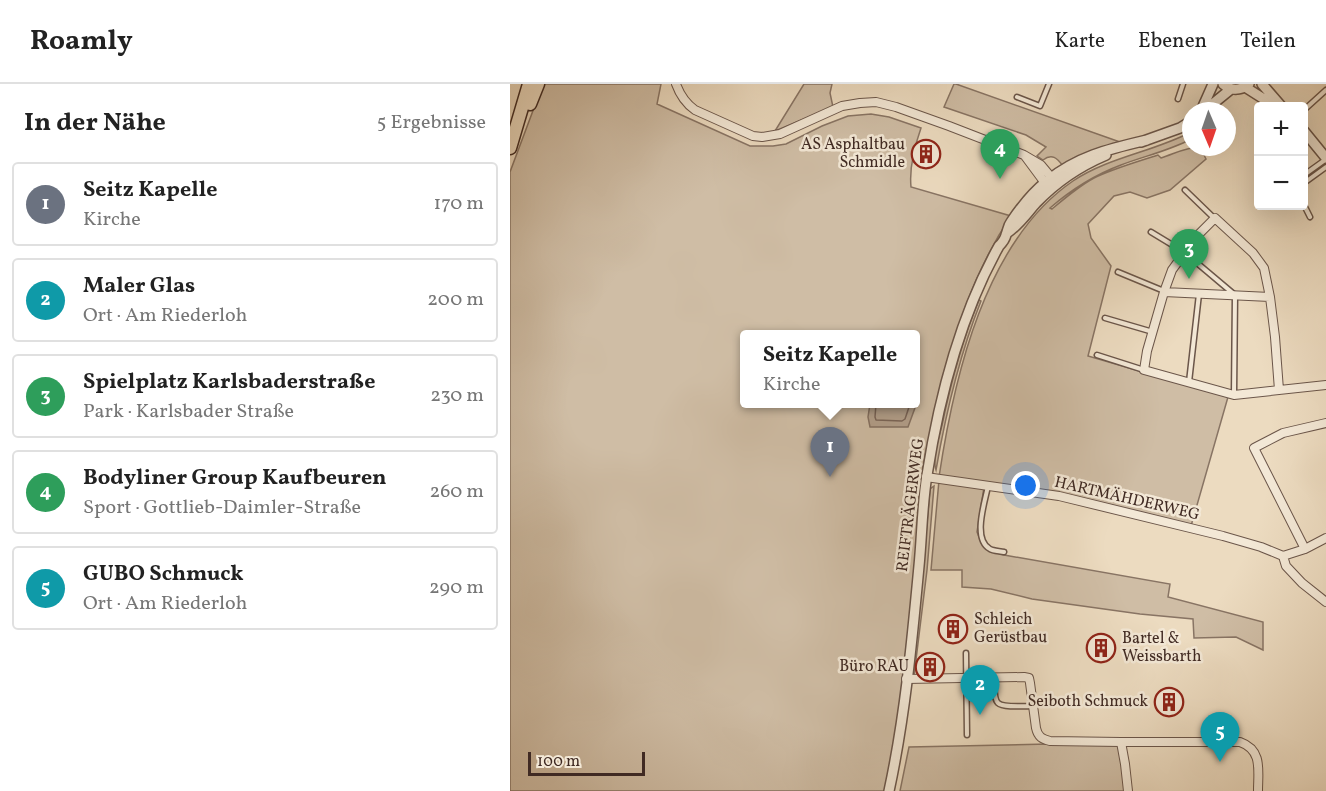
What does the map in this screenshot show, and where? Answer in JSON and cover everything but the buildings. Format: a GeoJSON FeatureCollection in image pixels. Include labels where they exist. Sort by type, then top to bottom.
{"type":"FeatureCollection","features":[{"type":"Feature","properties":{"kind":"highway"},"geometry":{"type":"LineString","coordinates":[[511,146],[522,84]]}},
{"type":"Feature","properties":{"kind":"highway"},"geometry":{"type":"LineString","coordinates":[[511,146],[529,84]]}},
{"type":"Feature","properties":{"kind":"highway"},"geometry":{"type":"LineString","coordinates":[[511,146],[538,84]]}},
{"type":"Feature","properties":{"kind":"street"},"geometry":{"type":"LineString","coordinates":[[676,84],[680,95],[694,110],[753,136],[762,137],[780,134],[842,106],[876,102],[896,107],[1023,155],[1041,165],[1050,182]]}},
{"type":"Feature","properties":{"kind":"street"},"geometry":{"type":"LineString","coordinates":[[1206,102],[1213,84]]}},
{"type":"Feature","properties":{"kind":"street"},"geometry":{"type":"LineString","coordinates":[[1262,84],[1276,102]]}},
{"type":"Feature","properties":{"kind":"street"},"geometry":{"type":"LineString","coordinates":[[1269,84],[1277,102]]}},
{"type":"Feature","properties":{"kind":"street"},"geometry":{"type":"LineString","coordinates":[[1212,102],[1227,86],[1239,89],[1247,86],[1273,102]]}},
{"type":"Feature","properties":{"kind":"street","name":"REIFTRÄGERWEG"},"geometry":{"type":"LineString","coordinates":[[889,791],[906,680],[926,477],[955,353],[975,297],[1007,233],[1037,202],[1050,182],[1067,176],[1104,156],[1182,126]]}},
{"type":"Feature","properties":{"kind":"street"},"geometry":{"type":"LineString","coordinates":[[1308,136],[1326,159]]}},
{"type":"Feature","properties":{"kind":"street"},"geometry":{"type":"LineString","coordinates":[[1279,390],[1270,297],[1264,268],[1253,253],[1215,218],[1196,237],[1172,270],[1147,351],[1144,370],[1234,395],[1326,385]]}},
{"type":"Feature","properties":{"kind":"street"},"geometry":{"type":"LineString","coordinates":[[1164,292],[1270,297]]}},
{"type":"Feature","properties":{"kind":"street"},"geometry":{"type":"LineString","coordinates":[[1305,549],[1254,448],[1283,433],[1326,423]]}},
{"type":"Feature","properties":{"kind":"street","name":"HARTMÄHDERWEG"},"geometry":{"type":"LineString","coordinates":[[926,477],[1059,496],[1232,538],[1283,556]]}},
{"type":"Feature","properties":{"kind":"street"},"geometry":{"type":"LineString","coordinates":[[1326,538],[1305,549],[1283,556],[1286,566],[1302,583],[1326,602]]}},
{"type":"Feature","properties":{"kind":"street"},"geometry":{"type":"LineString","coordinates":[[906,680],[966,677],[1029,678],[1038,734],[1044,739],[1121,742],[1240,742],[1252,747],[1258,759],[1258,791]]}},
{"type":"Feature","properties":{"kind":"street"},"geometry":{"type":"LineString","coordinates":[[1121,742],[1128,791]]}},
{"type":"Feature","properties":{"kind":"lane"},"geometry":{"type":"LineString","coordinates":[[1017,97],[1040,106],[1049,84]]}},
{"type":"Feature","properties":{"kind":"lane"},"geometry":{"type":"LineString","coordinates":[[1178,99],[1183,84]]}},
{"type":"Feature","properties":{"kind":"lane"},"geometry":{"type":"LineString","coordinates":[[1308,106],[1326,90]]}},
{"type":"Feature","properties":{"kind":"lane"},"geometry":{"type":"LineString","coordinates":[[1308,172],[1326,159]]}},
{"type":"Feature","properties":{"kind":"lane"},"geometry":{"type":"LineString","coordinates":[[1308,180],[1326,166]]}},
{"type":"Feature","properties":{"kind":"lane"},"geometry":{"type":"LineString","coordinates":[[1185,190],[1215,218]]}},
{"type":"Feature","properties":{"kind":"lane"},"geometry":{"type":"LineString","coordinates":[[1306,210],[1310,217]]}},
{"type":"Feature","properties":{"kind":"lane"},"geometry":{"type":"LineString","coordinates":[[1151,232],[1184,252],[1235,295],[1234,395]]}},
{"type":"Feature","properties":{"kind":"lane"},"geometry":{"type":"LineString","coordinates":[[1119,272],[1164,292]]}},
{"type":"Feature","properties":{"kind":"lane"},"geometry":{"type":"LineString","coordinates":[[1189,382],[1199,294]]}},
{"type":"Feature","properties":{"kind":"lane"},"geometry":{"type":"LineString","coordinates":[[1105,318],[1153,332]]}},
{"type":"Feature","properties":{"kind":"lane"},"geometry":{"type":"LineString","coordinates":[[1097,355],[1144,370]]}},
{"type":"Feature","properties":{"kind":"lane"},"geometry":{"type":"LineString","coordinates":[[988,485],[980,528],[982,542],[990,549],[1004,552]]}},
{"type":"Feature","properties":{"kind":"lane"},"geometry":{"type":"LineString","coordinates":[[966,653],[967,735]]}},
{"type":"Feature","properties":{"kind":"lane"},"geometry":{"type":"LineString","coordinates":[[994,677],[996,700],[999,704],[1005,706],[1033,705]]}},
{"type":"Feature","properties":{"kind":"shaded area"},"geometry":{"type":"Polygon","coordinates":[[[543,84],[661,84],[657,104],[750,146],[786,144],[848,116],[871,114],[889,117],[921,128],[913,158],[911,187],[1011,216],[985,261],[965,307],[943,380],[926,452],[921,480],[903,679],[885,791],[510,791],[510,172],[543,84]]]}},
{"type":"Feature","properties":{"kind":"shaded area"},"geometry":{"type":"Polygon","coordinates":[[[804,84],[832,84],[830,93],[833,107],[775,131],[804,84]]]}},
{"type":"Feature","properties":{"kind":"shaded area"},"geometry":{"type":"Polygon","coordinates":[[[954,84],[1120,142],[1088,152],[1063,166],[1054,157],[1043,160],[1037,156],[1046,147],[1026,135],[944,107],[954,84]]]}},
{"type":"Feature","properties":{"kind":"shaded area"},"geometry":{"type":"Polygon","coordinates":[[[1182,136],[1182,143],[1092,178],[1050,208],[1052,209],[1094,178],[1158,155],[1161,158],[1182,150],[1182,156],[1204,156],[1206,159],[1170,190],[1147,198],[1130,192],[1114,196],[1088,224],[1091,238],[1111,266],[1088,356],[1228,397],[1191,526],[1138,512],[939,477],[945,438],[965,355],[996,275],[1017,238],[1043,207],[1073,181],[1101,166],[1182,136]]]}},
{"type":"Feature","properties":{"kind":"shaded area"},"geometry":{"type":"Polygon","coordinates":[[[979,300],[981,301],[954,384],[936,470],[936,448],[953,377],[979,300]]]}},
{"type":"Feature","properties":{"kind":"shaded area"},"geometry":{"type":"Polygon","coordinates":[[[939,480],[984,487],[977,532],[981,542],[990,551],[1170,584],[1168,597],[1263,622],[1263,650],[1236,637],[1194,638],[1193,619],[1140,614],[1032,599],[991,589],[962,587],[962,570],[931,570],[939,480]]]}},
{"type":"Feature","properties":{"kind":"shaded area"},"geometry":{"type":"Polygon","coordinates":[[[934,486],[927,570],[914,676],[912,675],[930,489],[934,486]]]}},
{"type":"Feature","properties":{"kind":"shaded area"},"geometry":{"type":"Polygon","coordinates":[[[1118,745],[1126,791],[900,791],[909,747],[1118,745]]]}},
{"type":"Feature","properties":{"kind":"water"},"geometry":{"type":"Polygon","coordinates":[[[869,408],[915,408],[908,427],[870,427],[869,408]]]}},
{"type":"Feature","properties":{"kind":"place","name":"AS Asphaltbau Schmidle"},"geometry":{"type":"Point","coordinates":[926,154]}},
{"type":"Feature","properties":{"kind":"place","name":"Bodyliner Group Kaufbeuren"},"geometry":{"type":"Point","coordinates":[1000,179]}},
{"type":"Feature","properties":{"kind":"place","name":"Spielplatz Karlsbaderstraße"},"geometry":{"type":"Point","coordinates":[1189,279]}},
{"type":"Feature","properties":{"kind":"place","name":"Seitz Kapelle"},"geometry":{"type":"Point","coordinates":[830,477]}},
{"type":"Feature","properties":{"kind":"place","name":"Schleich Gerüstbau"},"geometry":{"type":"Point","coordinates":[953,629]}},
{"type":"Feature","properties":{"kind":"place","name":"Bartel & Weissbarth"},"geometry":{"type":"Point","coordinates":[1101,648]}},
{"type":"Feature","properties":{"kind":"place","name":"Büro RAU"},"geometry":{"type":"Point","coordinates":[930,667]}},
{"type":"Feature","properties":{"kind":"place","name":"Seiboth Schmuck"},"geometry":{"type":"Point","coordinates":[1169,702]}},
{"type":"Feature","properties":{"kind":"place","name":"Maler Glas"},"geometry":{"type":"Point","coordinates":[980,715]}},
{"type":"Feature","properties":{"kind":"place","name":"GUBO Schmuck"},"geometry":{"type":"Point","coordinates":[1220,762]}}]}
